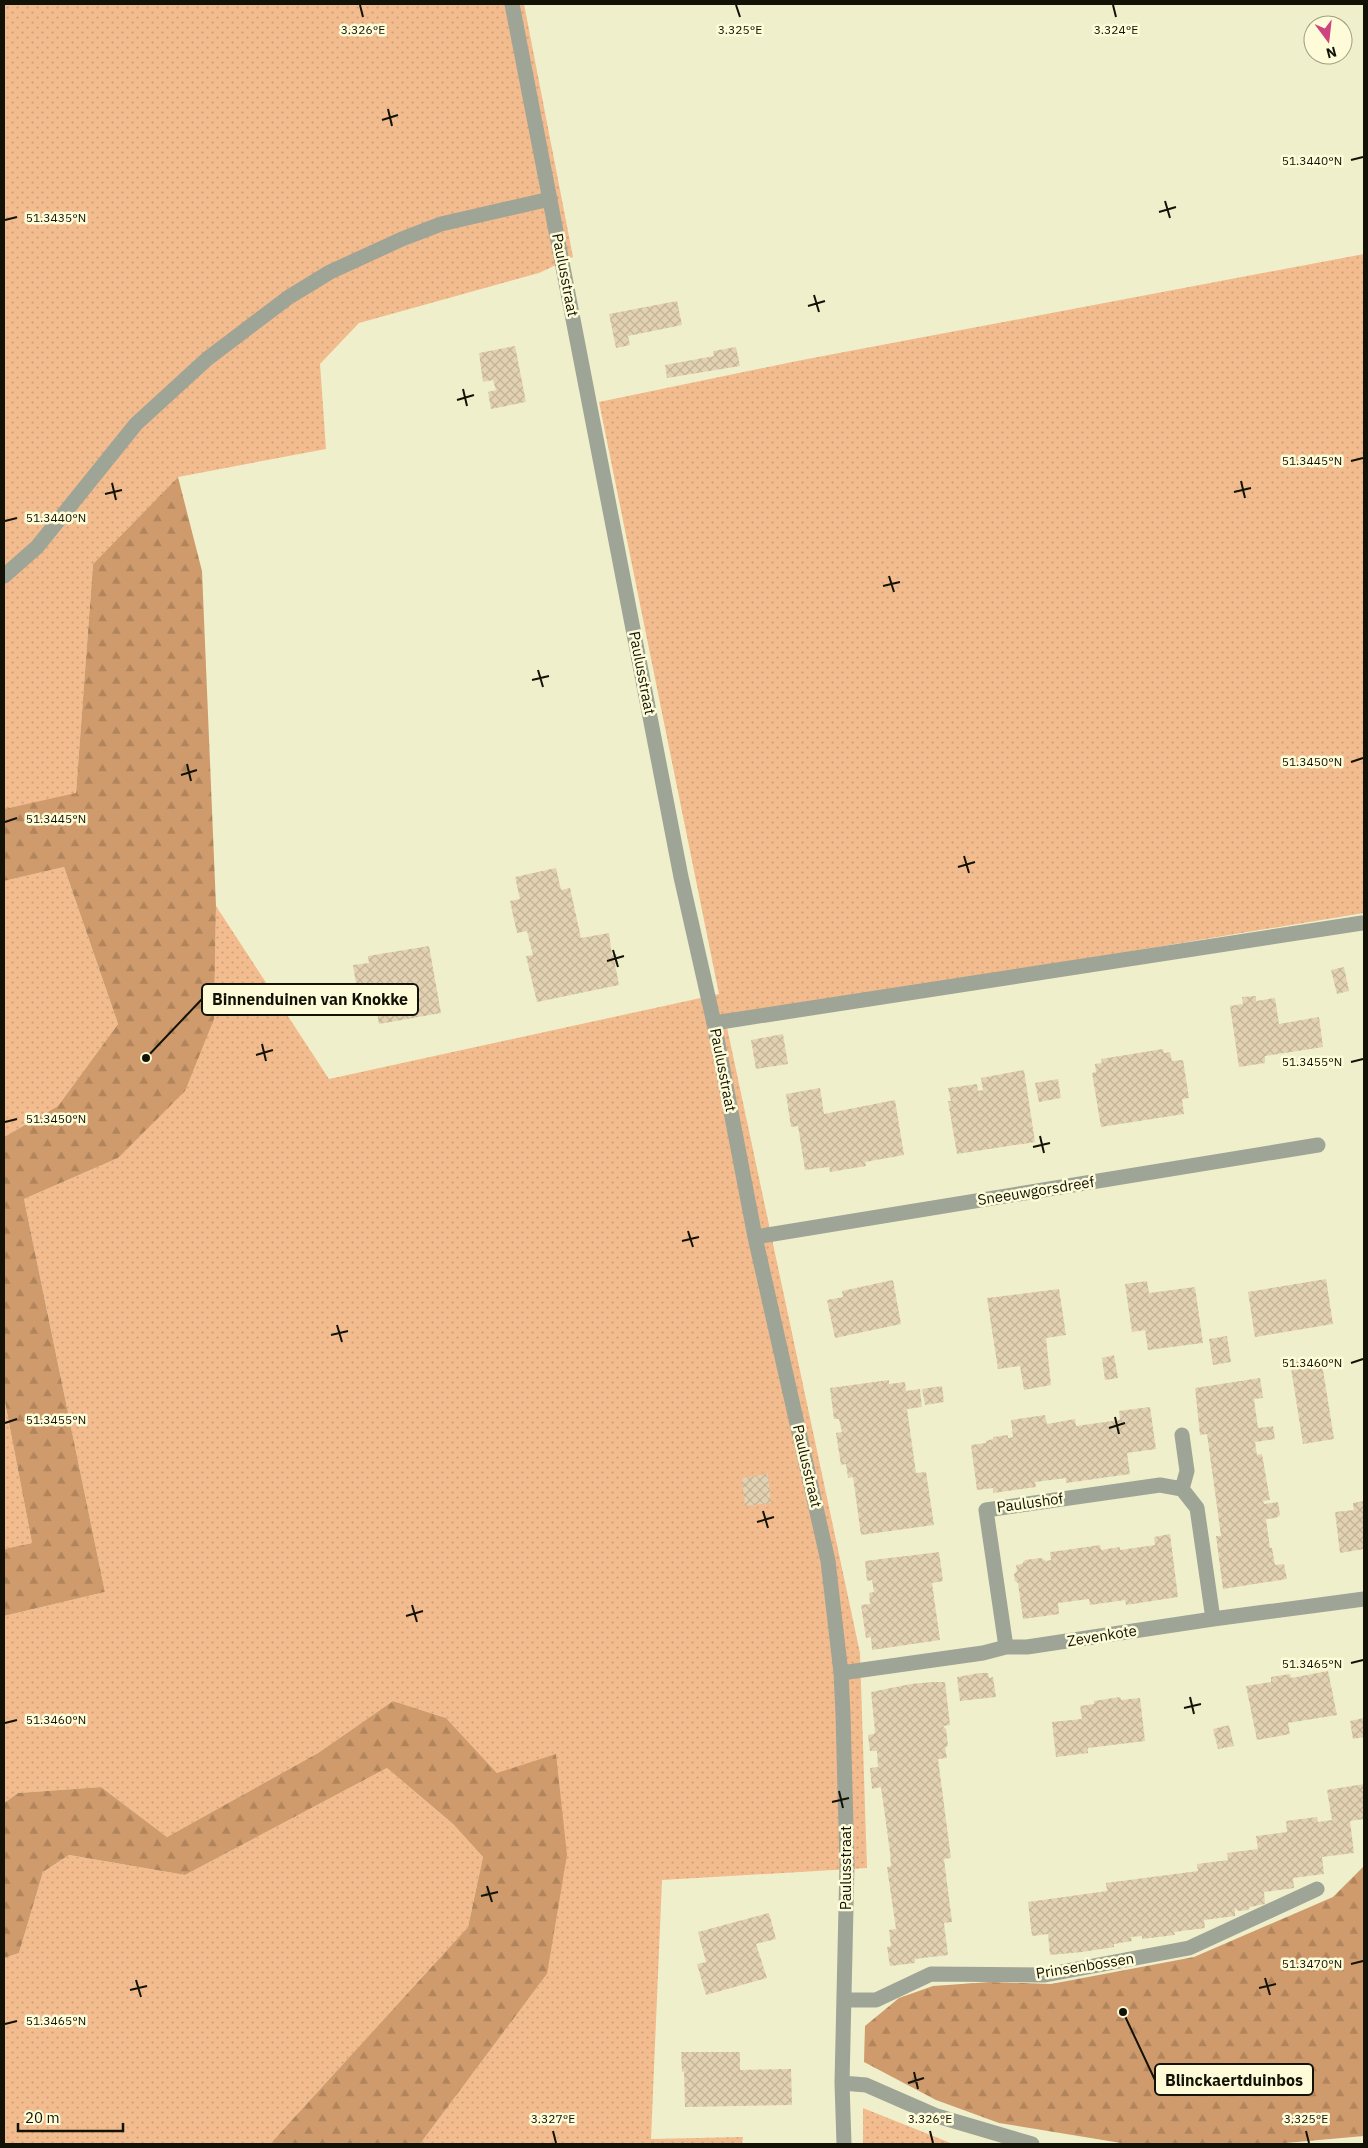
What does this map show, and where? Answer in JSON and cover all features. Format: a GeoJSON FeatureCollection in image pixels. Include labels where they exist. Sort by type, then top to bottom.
{"type":"FeatureCollection","features":[{"type":"Feature","properties":{"kind":"street","name":"Paulusstraat"},"geometry":{"type":"LineString","coordinates":[[512,4],[681,877],[714,1023],[755,1237],[828,1561],[841,1672],[847,1864],[842,2083],[844,2144]]}},
{"type":"Feature","properties":{"kind":"street"},"geometry":{"type":"LineString","coordinates":[[4,576],[37,547],[136,424],[207,359],[289,297],[330,272],[402,239],[441,224],[550,199]]}},
{"type":"Feature","properties":{"kind":"street"},"geometry":{"type":"LineString","coordinates":[[714,1023],[1362,922]]}},
{"type":"Feature","properties":{"kind":"street","name":"Sneeuwgorsdreef"},"geometry":{"type":"LineString","coordinates":[[755,1237],[1318,1145]]}},
{"type":"Feature","properties":{"kind":"street"},"geometry":{"type":"LineString","coordinates":[[1182,1435],[1187,1471],[1182,1489],[1197,1508],[1213,1619]]}},
{"type":"Feature","properties":{"kind":"street","name":"Paulushof"},"geometry":{"type":"LineString","coordinates":[[1006,1648],[986,1510],[1160,1485],[1182,1489]]}},
{"type":"Feature","properties":{"kind":"street","name":"Zevenkote"},"geometry":{"type":"LineString","coordinates":[[841,1672],[984,1654],[1006,1648],[1027,1647],[1364,1599]]}},
{"type":"Feature","properties":{"kind":"street","name":"Prinsenbossen"},"geometry":{"type":"LineString","coordinates":[[844,2000],[876,2000],[931,1974],[1045,1976],[1189,1948],[1317,1889]]}},
{"type":"Feature","properties":{"kind":"street"},"geometry":{"type":"LineString","coordinates":[[842,2083],[866,2085],[937,2116],[1032,2144]]}},
{"type":"Feature","properties":{"kind":"shaded area"},"geometry":{"type":"Polygon","coordinates":[[[4,4],[524,4],[573,257],[539,273],[359,323],[320,364],[326,449],[178,477],[93,564],[76,794],[4,809],[4,4]]]}},
{"type":"Feature","properties":{"kind":"shaded area"},"geometry":{"type":"Polygon","coordinates":[[[1364,254],[1364,913],[725,1018],[860,1653],[867,1868],[662,1880],[651,2139],[743,2137],[742,2144],[420,2144],[547,1974],[497,1773],[446,1718],[393,1701],[318,1753],[167,1837],[101,1787],[18,1793],[4,1803],[4,1616],[105,1592],[24,1199],[118,1158],[214,1019],[216,906],[329,1079],[719,994],[599,402],[802,360],[1364,254]]]}},
{"type":"Feature","properties":{"kind":"shaded area"},"geometry":{"type":"Polygon","coordinates":[[[64,867],[118,1024],[58,1106],[4,1137],[4,881],[64,867]]]}},
{"type":"Feature","properties":{"kind":"shaded area"},"geometry":{"type":"Polygon","coordinates":[[[4,1397],[32,1543],[4,1549],[4,1397]]]}},
{"type":"Feature","properties":{"kind":"shaded area"},"geometry":{"type":"Polygon","coordinates":[[[387,1768],[453,1824],[483,1857],[468,1927],[270,2144],[4,2144],[4,1958],[19,1953],[43,1872],[69,1855],[185,1875],[387,1768]]]}},
{"type":"Feature","properties":{"kind":"shaded area"},"geometry":{"type":"Polygon","coordinates":[[[863,2108],[953,2144],[863,2144],[863,2108]]]}},
{"type":"Feature","properties":{"kind":"green space"},"geometry":{"type":"Polygon","coordinates":[[[178,477],[202,571],[216,906],[214,1019],[185,1091],[118,1158],[24,1199],[105,1592],[4,1616],[4,1549],[32,1543],[4,1397],[4,1137],[58,1106],[118,1024],[64,867],[4,881],[4,809],[76,793],[93,564],[178,477]]]}},
{"type":"Feature","properties":{"kind":"green space"},"geometry":{"type":"Polygon","coordinates":[[[393,1701],[446,1718],[497,1773],[556,1754],[567,1855],[547,1974],[420,2144],[270,2144],[468,1927],[483,1857],[453,1824],[387,1768],[185,1875],[69,1855],[43,1872],[19,1953],[4,1958],[4,1803],[18,1793],[101,1787],[167,1837],[318,1753],[393,1701]]]}},
{"type":"Feature","properties":{"kind":"green space"},"geometry":{"type":"Polygon","coordinates":[[[1364,1866],[1364,2136],[1274,2144],[1127,2144],[999,2123],[936,2100],[864,2062],[865,2026],[899,1998],[933,1986],[990,1982],[1051,1984],[1194,1957],[1333,1897],[1364,1866]]]}},
{"type":"Feature","properties":{"kind":"building"},"geometry":{"type":"Polygon","coordinates":[[[677,301],[682,325],[628,336],[630,345],[616,348],[609,314],[677,301]]]}},
{"type":"Feature","properties":{"kind":"building"},"geometry":{"type":"Polygon","coordinates":[[[515,346],[526,402],[491,409],[488,392],[496,390],[493,380],[483,382],[479,353],[515,346]]]}},
{"type":"Feature","properties":{"kind":"building"},"geometry":{"type":"Polygon","coordinates":[[[736,347],[740,366],[667,378],[665,365],[714,356],[713,351],[736,347]]]}},
{"type":"Feature","properties":{"kind":"building"},"geometry":{"type":"Polygon","coordinates":[[[556,868],[561,890],[570,888],[581,938],[609,933],[612,955],[616,954],[618,963],[615,964],[619,985],[537,1002],[526,956],[533,955],[527,931],[517,933],[510,901],[520,899],[515,877],[556,868]]]}},
{"type":"Feature","properties":{"kind":"building"},"geometry":{"type":"Polygon","coordinates":[[[429,946],[441,1013],[379,1024],[377,1013],[361,1015],[353,965],[369,963],[368,956],[429,946]]]}},
{"type":"Feature","properties":{"kind":"building"},"geometry":{"type":"Polygon","coordinates":[[[1344,967],[1349,991],[1337,994],[1331,970],[1344,967]]]}},
{"type":"Feature","properties":{"kind":"building"},"geometry":{"type":"Polygon","coordinates":[[[1256,996],[1256,1001],[1275,998],[1279,1024],[1319,1017],[1323,1047],[1265,1056],[1265,1063],[1239,1067],[1230,1006],[1243,1004],[1242,997],[1256,996]]]}},
{"type":"Feature","properties":{"kind":"building"},"geometry":{"type":"Polygon","coordinates":[[[783,1034],[788,1064],[756,1069],[751,1040],[783,1034]]]}},
{"type":"Feature","properties":{"kind":"building"},"geometry":{"type":"Polygon","coordinates":[[[1163,1049],[1164,1053],[1170,1052],[1172,1061],[1183,1060],[1189,1098],[1182,1099],[1184,1114],[1101,1127],[1092,1073],[1096,1072],[1095,1064],[1102,1063],[1101,1059],[1163,1049]]]}},
{"type":"Feature","properties":{"kind":"building"},"geometry":{"type":"Polygon","coordinates":[[[1024,1070],[1035,1142],[957,1154],[948,1101],[951,1101],[948,1088],[977,1084],[978,1091],[983,1090],[981,1078],[1024,1070]]]}},
{"type":"Feature","properties":{"kind":"building"},"geometry":{"type":"Polygon","coordinates":[[[1058,1079],[1061,1098],[1039,1102],[1035,1083],[1058,1079]]]}},
{"type":"Feature","properties":{"kind":"building"},"geometry":{"type":"Polygon","coordinates":[[[820,1088],[824,1114],[895,1100],[904,1155],[865,1162],[866,1166],[830,1172],[829,1167],[805,1170],[798,1126],[791,1127],[786,1094],[820,1088]]]}},
{"type":"Feature","properties":{"kind":"building"},"geometry":{"type":"Polygon","coordinates":[[[1326,1279],[1333,1324],[1255,1337],[1248,1292],[1326,1279]]]}},
{"type":"Feature","properties":{"kind":"building"},"geometry":{"type":"Polygon","coordinates":[[[893,1280],[901,1324],[835,1338],[827,1300],[843,1297],[842,1291],[893,1280]]]}},
{"type":"Feature","properties":{"kind":"building"},"geometry":{"type":"Polygon","coordinates":[[[1147,1281],[1149,1293],[1195,1287],[1203,1343],[1148,1350],[1145,1330],[1132,1332],[1125,1284],[1147,1281]]]}},
{"type":"Feature","properties":{"kind":"building"},"geometry":{"type":"Polygon","coordinates":[[[1059,1289],[1066,1335],[1046,1338],[1051,1385],[1024,1390],[1020,1366],[998,1369],[987,1298],[1059,1289]]]}},
{"type":"Feature","properties":{"kind":"building"},"geometry":{"type":"Polygon","coordinates":[[[1227,1336],[1231,1362],[1213,1365],[1209,1339],[1227,1336]]]}},
{"type":"Feature","properties":{"kind":"building"},"geometry":{"type":"Polygon","coordinates":[[[1114,1355],[1118,1378],[1105,1380],[1102,1358],[1114,1355]]]}},
{"type":"Feature","properties":{"kind":"building"},"geometry":{"type":"Polygon","coordinates":[[[1321,1357],[1334,1439],[1303,1444],[1290,1362],[1321,1357]]]}},
{"type":"Feature","properties":{"kind":"building"},"geometry":{"type":"Polygon","coordinates":[[[1260,1378],[1263,1398],[1254,1399],[1258,1428],[1273,1426],[1275,1439],[1255,1442],[1257,1455],[1262,1454],[1270,1500],[1263,1501],[1264,1504],[1278,1502],[1280,1515],[1276,1518],[1266,1519],[1270,1548],[1272,1548],[1275,1565],[1284,1564],[1287,1579],[1223,1589],[1216,1536],[1221,1536],[1207,1434],[1200,1435],[1195,1388],[1260,1378]]]}},
{"type":"Feature","properties":{"kind":"building"},"geometry":{"type":"Polygon","coordinates":[[[889,1380],[889,1384],[905,1382],[906,1391],[920,1389],[922,1407],[907,1409],[916,1473],[926,1472],[934,1525],[861,1535],[853,1477],[848,1478],[846,1464],[841,1465],[836,1433],[842,1432],[839,1419],[834,1419],[830,1388],[889,1380]]]}},
{"type":"Feature","properties":{"kind":"building"},"geometry":{"type":"Polygon","coordinates":[[[942,1386],[944,1402],[925,1405],[922,1389],[942,1386]]]}},
{"type":"Feature","properties":{"kind":"building"},"geometry":{"type":"Polygon","coordinates":[[[1150,1407],[1156,1449],[1127,1453],[1130,1474],[1066,1483],[1066,1478],[1035,1482],[1036,1487],[993,1493],[993,1488],[977,1490],[971,1445],[986,1443],[986,1441],[993,1439],[993,1437],[1008,1435],[1008,1438],[1013,1437],[1011,1420],[1045,1415],[1047,1424],[1075,1419],[1076,1426],[1120,1420],[1119,1411],[1150,1407]]]}},
{"type":"Feature","properties":{"kind":"building"},"geometry":{"type":"Polygon","coordinates":[[[768,1474],[771,1503],[745,1506],[742,1478],[768,1474]]]}},
{"type":"Feature","properties":{"kind":"building"},"geometry":{"type":"Polygon","coordinates":[[[1364,1501],[1364,1549],[1340,1553],[1335,1512],[1354,1510],[1353,1503],[1364,1501]]]}},
{"type":"Feature","properties":{"kind":"building"},"geometry":{"type":"Polygon","coordinates":[[[1170,1534],[1178,1597],[1126,1605],[1125,1600],[1090,1605],[1089,1599],[1058,1603],[1059,1614],[1023,1619],[1018,1583],[1015,1581],[1014,1574],[1017,1571],[1016,1565],[1022,1564],[1025,1560],[1041,1558],[1046,1561],[1051,1560],[1050,1552],[1100,1545],[1101,1550],[1120,1547],[1120,1550],[1155,1545],[1154,1537],[1170,1534]]]}},
{"type":"Feature","properties":{"kind":"building"},"geometry":{"type":"Polygon","coordinates":[[[939,1552],[943,1581],[932,1583],[940,1640],[872,1650],[871,1637],[866,1638],[861,1605],[870,1604],[869,1593],[874,1592],[872,1580],[867,1581],[865,1561],[939,1552]]]}},
{"type":"Feature","properties":{"kind":"building"},"geometry":{"type":"Polygon","coordinates":[[[1328,1671],[1337,1715],[1288,1723],[1290,1734],[1257,1740],[1246,1686],[1271,1682],[1271,1677],[1290,1674],[1291,1678],[1328,1671]]]}},
{"type":"Feature","properties":{"kind":"building"},"geometry":{"type":"Polygon","coordinates":[[[988,1673],[989,1678],[993,1677],[996,1697],[960,1701],[957,1677],[988,1673]]]}},
{"type":"Feature","properties":{"kind":"building"},"geometry":{"type":"Polygon","coordinates":[[[932,1682],[945,1682],[950,1725],[943,1726],[946,1729],[948,1745],[945,1748],[947,1758],[938,1759],[951,1858],[944,1859],[952,1922],[944,1923],[948,1955],[915,1959],[915,1963],[890,1966],[887,1947],[891,1946],[889,1930],[896,1929],[887,1867],[891,1866],[890,1852],[881,1787],[872,1789],[870,1768],[878,1767],[877,1751],[870,1751],[868,1735],[874,1734],[875,1731],[871,1692],[932,1682]]]}},
{"type":"Feature","properties":{"kind":"building"},"geometry":{"type":"Polygon","coordinates":[[[1120,1697],[1121,1700],[1140,1698],[1145,1741],[1088,1748],[1088,1753],[1056,1757],[1052,1722],[1082,1719],[1080,1706],[1094,1704],[1094,1701],[1120,1697]]]}},
{"type":"Feature","properties":{"kind":"building"},"geometry":{"type":"Polygon","coordinates":[[[1364,1718],[1364,1737],[1353,1739],[1350,1721],[1364,1718]]]}},
{"type":"Feature","properties":{"kind":"building"},"geometry":{"type":"Polygon","coordinates":[[[1229,1725],[1234,1746],[1218,1749],[1213,1729],[1229,1725]]]}},
{"type":"Feature","properties":{"kind":"building"},"geometry":{"type":"Polygon","coordinates":[[[1364,1784],[1364,1819],[1350,1821],[1354,1853],[1322,1857],[1324,1874],[1293,1878],[1294,1888],[1264,1892],[1265,1904],[1250,1907],[1248,1910],[1238,1911],[1235,1908],[1235,1916],[1204,1920],[1205,1928],[1174,1932],[1175,1935],[1142,1939],[1142,1936],[1131,1937],[1132,1941],[1114,1944],[1114,1947],[1082,1952],[1050,1955],[1048,1934],[1032,1936],[1028,1902],[1107,1891],[1106,1883],[1198,1871],[1197,1864],[1228,1860],[1227,1853],[1258,1849],[1256,1836],[1287,1832],[1286,1821],[1317,1817],[1318,1822],[1332,1820],[1327,1790],[1364,1784]]]}},
{"type":"Feature","properties":{"kind":"building"},"geometry":{"type":"Polygon","coordinates":[[[769,1913],[776,1939],[756,1944],[767,1978],[706,1995],[697,1964],[706,1962],[698,1932],[769,1913]]]}},
{"type":"Feature","properties":{"kind":"building"},"geometry":{"type":"Polygon","coordinates":[[[681,2052],[740,2052],[740,2070],[791,2069],[792,2105],[685,2107],[684,2071],[682,2072],[681,2052]]]}},
{"type":"Feature","properties":{"kind":"place","name":"Binnenduinen van Knokke"},"geometry":{"type":"Point","coordinates":[146,1058]}},
{"type":"Feature","properties":{"kind":"place","name":"Blinckaertduinbos"},"geometry":{"type":"Point","coordinates":[1123,2012]}}]}
